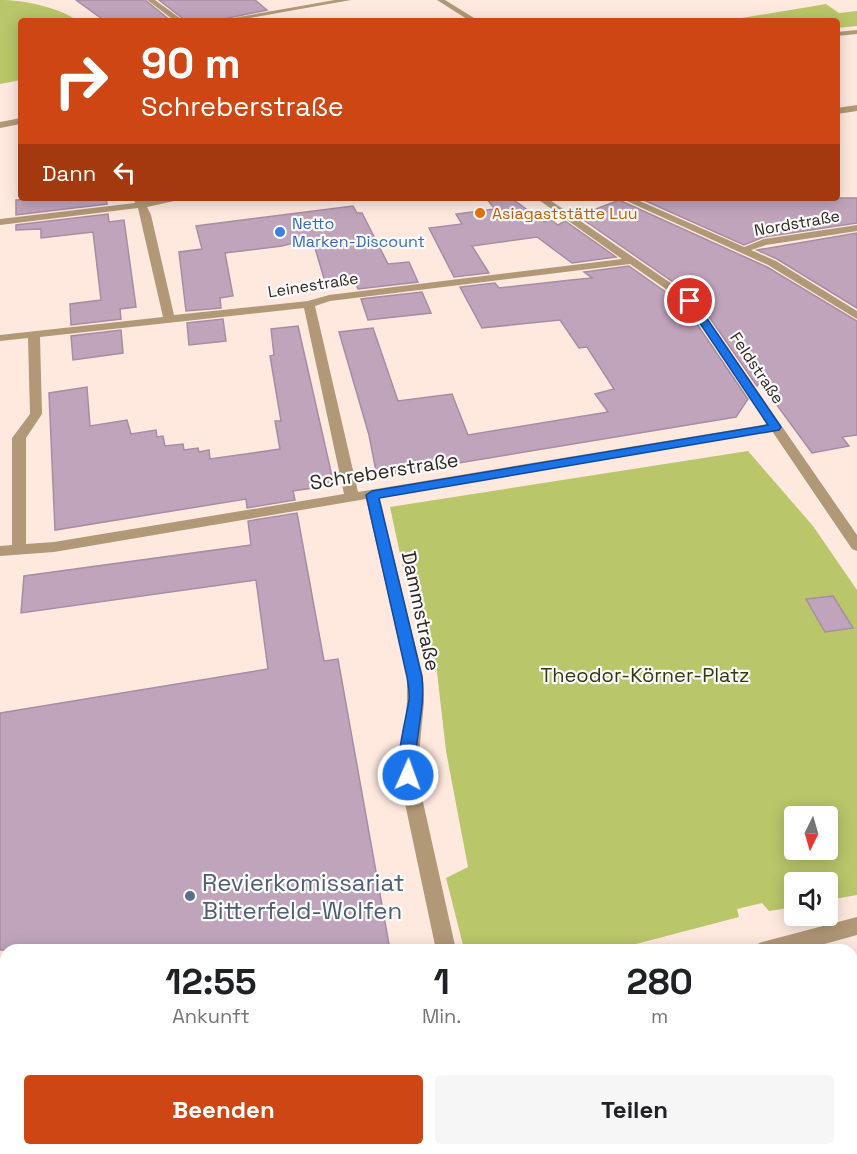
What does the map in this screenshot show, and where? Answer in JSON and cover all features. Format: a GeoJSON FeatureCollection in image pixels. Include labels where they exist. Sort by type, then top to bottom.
{"type":"FeatureCollection","features":[{"type":"Feature","properties":{"kind":"street"},"geometry":{"type":"LineString","coordinates":[[150,0],[176,18]]}},
{"type":"Feature","properties":{"kind":"street"},"geometry":{"type":"LineString","coordinates":[[238,18],[348,0]]}},
{"type":"Feature","properties":{"kind":"street"},"geometry":{"type":"LineString","coordinates":[[440,0],[470,18]]}},
{"type":"Feature","properties":{"kind":"street"},"geometry":{"type":"LineString","coordinates":[[840,34],[857,32]]}},
{"type":"Feature","properties":{"kind":"street"},"geometry":{"type":"LineString","coordinates":[[840,111],[857,108]]}},
{"type":"Feature","properties":{"kind":"street"},"geometry":{"type":"LineString","coordinates":[[0,125],[18,122]]}},
{"type":"Feature","properties":{"kind":"street"},"geometry":{"type":"LineString","coordinates":[[0,222],[140,201],[169,319]]}},
{"type":"Feature","properties":{"kind":"street","name":"Feldstraße"},"geometry":{"type":"LineString","coordinates":[[545,201],[690,301],[857,546]]}},
{"type":"Feature","properties":{"kind":"street"},"geometry":{"type":"LineString","coordinates":[[632,201],[790,272],[857,316]]}},
{"type":"Feature","properties":{"kind":"street","name":"Nordstraße"},"geometry":{"type":"LineString","coordinates":[[742,250],[764,242],[857,228]]}},
{"type":"Feature","properties":{"kind":"street","name":"Leinestraße"},"geometry":{"type":"LineString","coordinates":[[0,338],[309,304],[329,298],[630,261]]}},
{"type":"Feature","properties":{"kind":"street"},"geometry":{"type":"LineString","coordinates":[[309,304],[352,498]]}},
{"type":"Feature","properties":{"kind":"street"},"geometry":{"type":"LineString","coordinates":[[18,548],[19,438],[36,414],[34,334]]}},
{"type":"Feature","properties":{"kind":"street","name":"Schreberstraße"},"geometry":{"type":"LineString","coordinates":[[0,551],[54,547],[775,427]]}},
{"type":"Feature","properties":{"kind":"street","name":"Dammstraße"},"geometry":{"type":"LineString","coordinates":[[372,495],[415,677],[417,697],[408,751],[408,775],[445,944]]}},
{"type":"Feature","properties":{"kind":"street"},"geometry":{"type":"LineString","coordinates":[[789,944],[857,926]]}},
{"type":"Feature","properties":{"kind":"green space"},"geometry":{"type":"Polygon","coordinates":[[[0,0],[40,5],[73,18],[18,18],[18,81],[0,84],[0,0]]]}},
{"type":"Feature","properties":{"kind":"green space"},"geometry":{"type":"Polygon","coordinates":[[[826,4],[839,13],[857,11],[857,26],[840,28],[840,18],[742,18],[826,4]]]}},
{"type":"Feature","properties":{"kind":"green space","name":"Theodor-Körner-Platz"},"geometry":{"type":"Polygon","coordinates":[[[748,451],[813,526],[857,590],[857,895],[838,898],[838,872],[784,872],[784,909],[769,911],[762,903],[737,909],[739,917],[636,944],[463,944],[446,878],[468,867],[446,751],[437,672],[418,588],[406,582],[390,507],[748,451]]]}},
{"type":"Feature","properties":{"kind":"building"},"geometry":{"type":"Polygon","coordinates":[[[76,0],[145,0],[167,18],[101,18],[76,0]]]}},
{"type":"Feature","properties":{"kind":"building"},"geometry":{"type":"Polygon","coordinates":[[[159,0],[255,0],[267,10],[228,18],[182,18],[159,0]]]}},
{"type":"Feature","properties":{"kind":"building"},"geometry":{"type":"Polygon","coordinates":[[[840,198],[857,198],[857,223],[764,237],[744,245],[646,201],[840,201],[840,198]]]}},
{"type":"Feature","properties":{"kind":"building"},"geometry":{"type":"Polygon","coordinates":[[[16,200],[106,201],[107,204],[16,215],[16,200]]]}},
{"type":"Feature","properties":{"kind":"building"},"geometry":{"type":"Polygon","coordinates":[[[488,201],[515,201],[544,222],[551,220],[558,225],[565,221],[616,257],[572,263],[537,237],[472,246],[489,273],[454,277],[429,228],[462,224],[456,214],[495,209],[488,201]]]}},
{"type":"Feature","properties":{"kind":"building"},"geometry":{"type":"Polygon","coordinates":[[[621,201],[767,267],[857,321],[857,435],[842,437],[849,446],[812,453],[760,382],[757,386],[696,298],[578,216],[621,201]]]}},
{"type":"Feature","properties":{"kind":"building"},"geometry":{"type":"Polygon","coordinates":[[[353,206],[357,213],[362,213],[388,264],[409,262],[418,282],[358,289],[355,282],[326,285],[312,238],[282,246],[225,253],[233,296],[220,298],[221,308],[186,311],[179,252],[202,249],[196,226],[353,206]]]}},
{"type":"Feature","properties":{"kind":"building"},"geometry":{"type":"Polygon","coordinates":[[[108,214],[109,222],[124,220],[136,307],[120,309],[121,319],[71,325],[70,304],[101,300],[93,232],[41,238],[41,229],[16,230],[16,225],[108,214]]]}},
{"type":"Feature","properties":{"kind":"building"},"geometry":{"type":"Polygon","coordinates":[[[857,233],[857,308],[777,259],[757,250],[857,233]]]}},
{"type":"Feature","properties":{"kind":"building"},"geometry":{"type":"Polygon","coordinates":[[[629,266],[684,305],[748,399],[736,417],[386,475],[376,471],[369,435],[339,332],[373,328],[398,401],[452,394],[468,435],[608,412],[595,394],[614,389],[587,347],[579,348],[560,320],[482,328],[460,287],[495,283],[499,288],[592,278],[584,272],[629,266]]]}},
{"type":"Feature","properties":{"kind":"building"},"geometry":{"type":"Polygon","coordinates":[[[422,292],[431,313],[368,320],[361,299],[422,292]]]}},
{"type":"Feature","properties":{"kind":"building"},"geometry":{"type":"Polygon","coordinates":[[[223,319],[226,341],[189,345],[187,323],[223,319]]]}},
{"type":"Feature","properties":{"kind":"building"},"geometry":{"type":"Polygon","coordinates":[[[298,326],[334,485],[293,491],[295,500],[247,508],[246,499],[55,530],[49,393],[87,387],[90,426],[127,420],[131,434],[156,430],[157,437],[163,436],[165,446],[183,444],[184,450],[198,448],[199,452],[209,450],[210,459],[280,449],[275,421],[281,421],[270,356],[274,355],[271,329],[298,326]]]}},
{"type":"Feature","properties":{"kind":"building"},"geometry":{"type":"Polygon","coordinates":[[[121,330],[123,353],[73,360],[71,336],[121,330]]]}},
{"type":"Feature","properties":{"kind":"building","name":"Revierkomissariat Bitterfeld-Wolfen"},"geometry":{"type":"Polygon","coordinates":[[[297,513],[324,661],[338,659],[389,944],[0,944],[0,713],[268,669],[256,580],[21,613],[24,576],[251,545],[248,521],[297,513]]]}},
{"type":"Feature","properties":{"kind":"building"},"geometry":{"type":"Polygon","coordinates":[[[833,596],[853,628],[825,632],[806,599],[833,596]]]}},
{"type":"Feature","properties":{"kind":"place","name":"Asiagaststätte Luu"},"geometry":{"type":"Point","coordinates":[480,213]}},
{"type":"Feature","properties":{"kind":"place","name":"Netto Marken-Discount"},"geometry":{"type":"Point","coordinates":[280,232]}},
{"type":"Feature","properties":{"kind":"place","name":"Revierkomissariat Bitterfeld-Wolfen"},"geometry":{"type":"Point","coordinates":[190,896]}},
{"type":"Feature","properties":{"kind":"route"},"geometry":{"type":"LineString","coordinates":[[408,775],[408,751],[417,697],[415,677],[372,495],[775,427],[690,301]]}}]}
